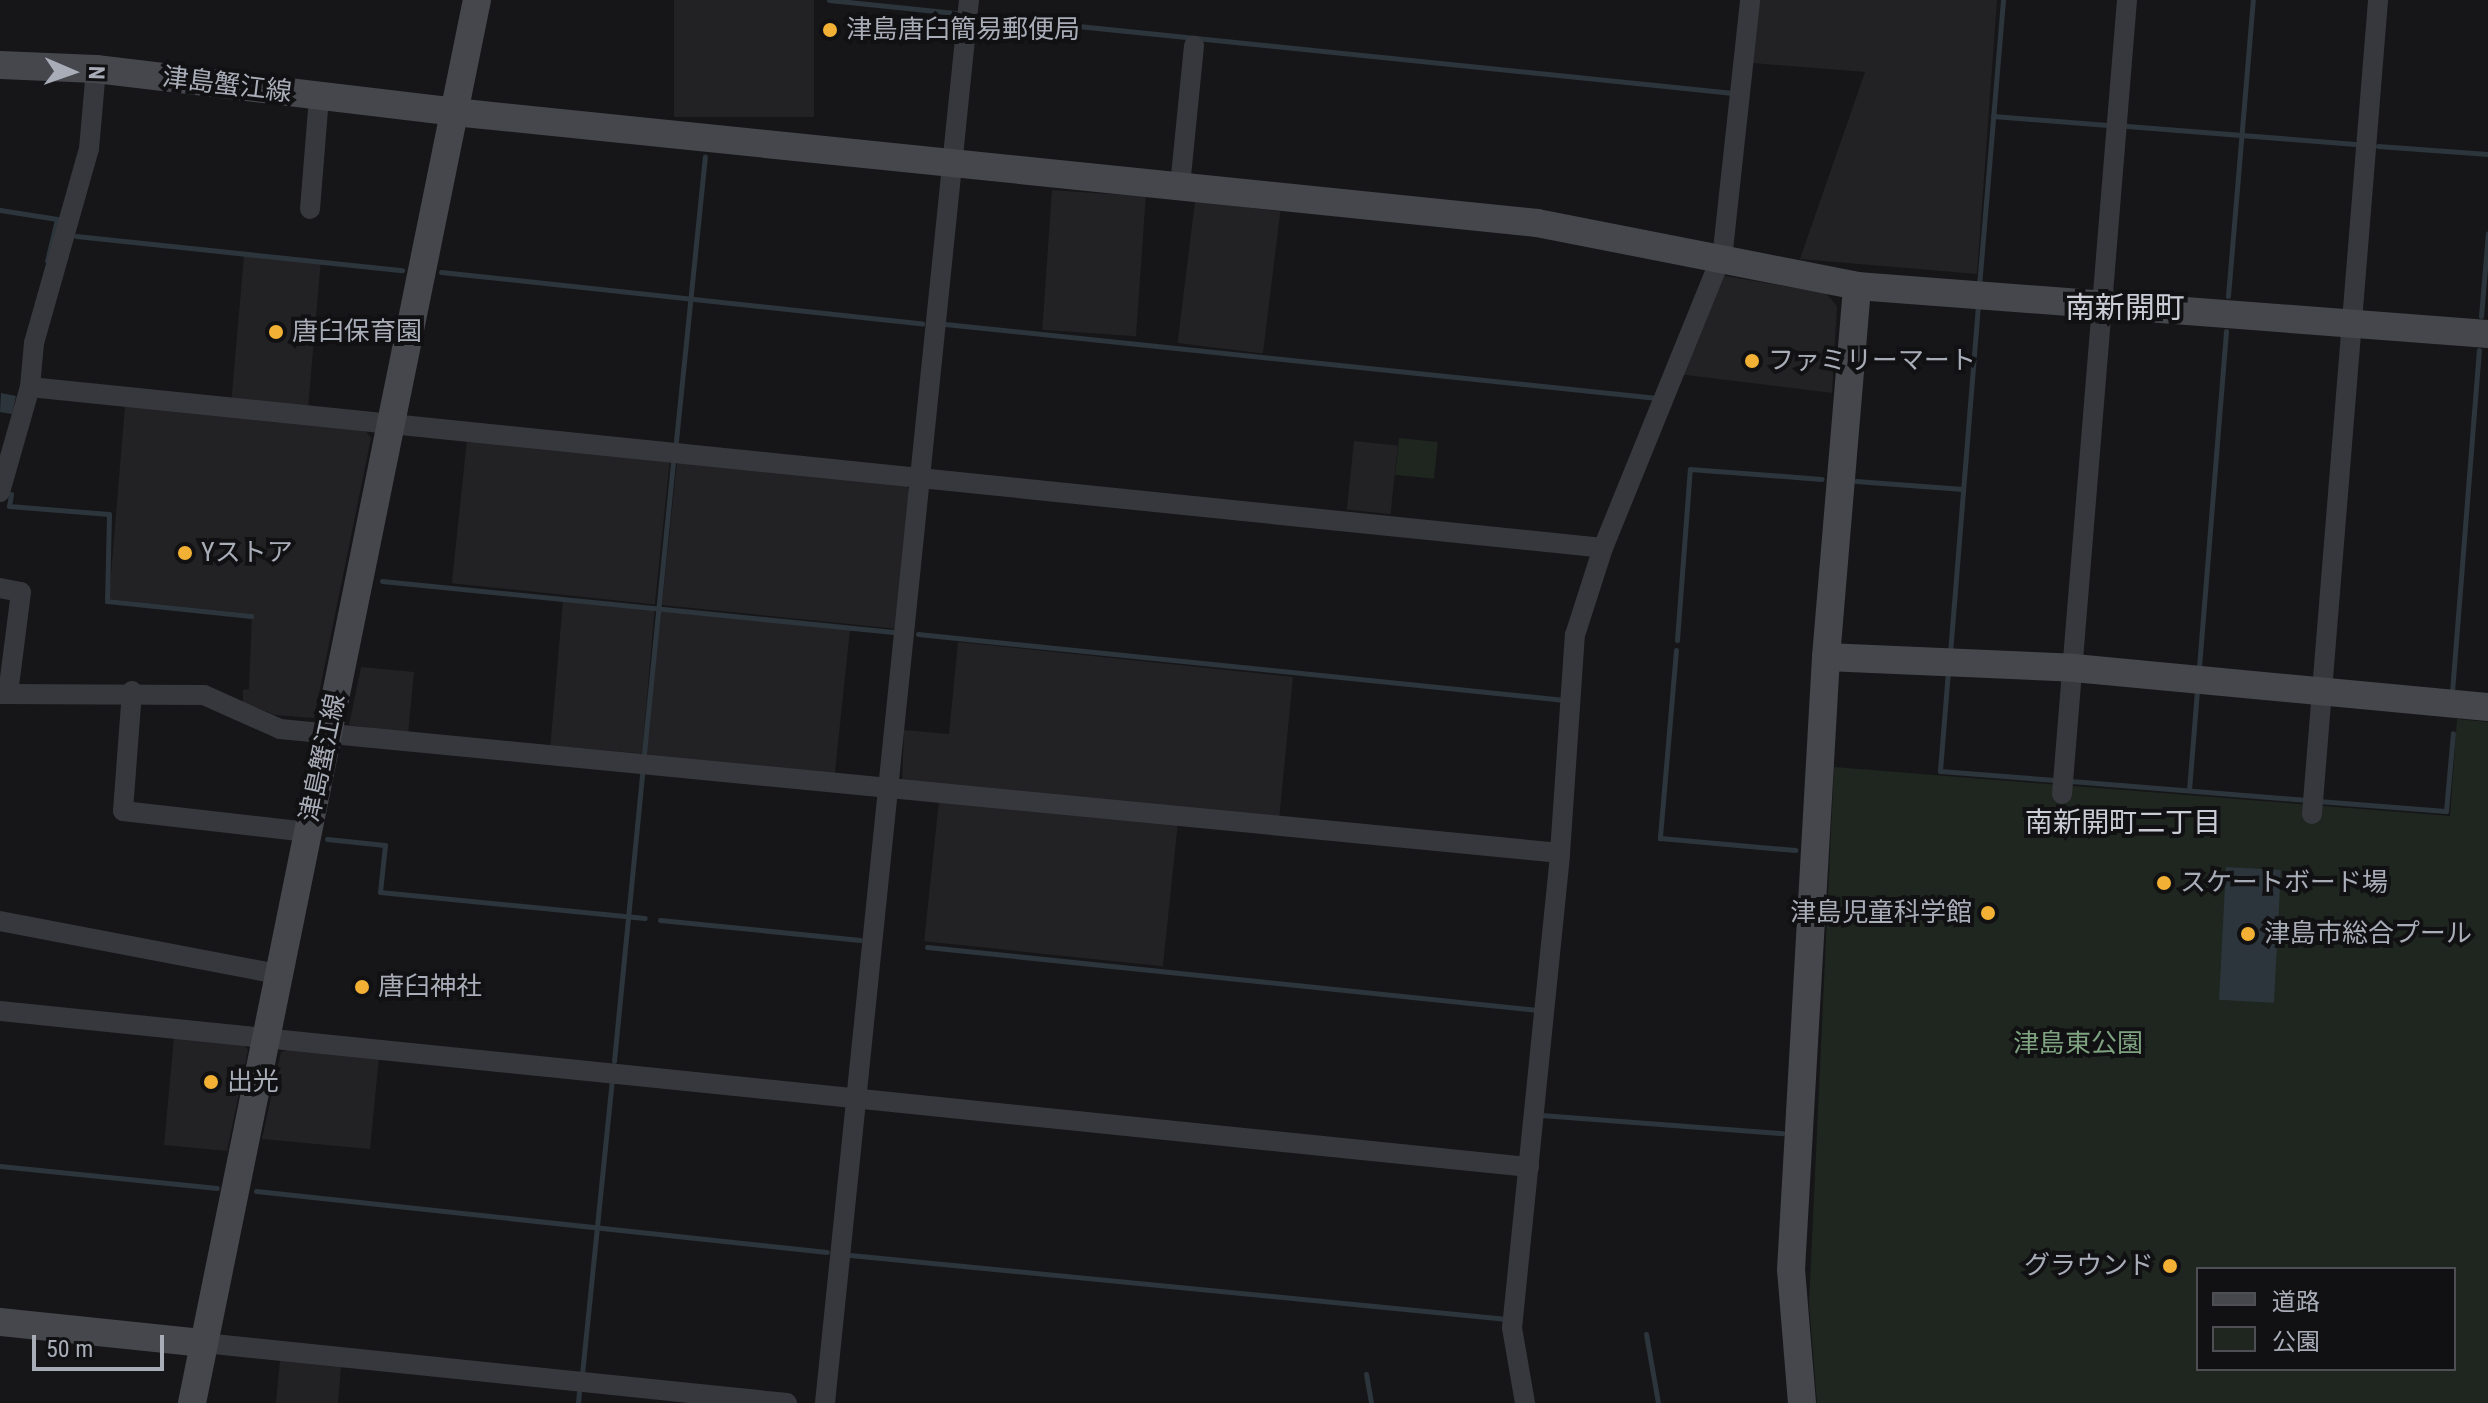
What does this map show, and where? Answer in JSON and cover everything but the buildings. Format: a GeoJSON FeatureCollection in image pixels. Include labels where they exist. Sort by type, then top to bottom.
{"type":"FeatureCollection","features":[{"type":"Feature","properties":{"kind":"street","name":"津島蟹江線"},"geometry":{"type":"LineString","coordinates":[[192,1403],[477,0]]}},
{"type":"Feature","properties":{"kind":"street"},"geometry":{"type":"LineString","coordinates":[[825,1403],[969,0]]}},
{"type":"Feature","properties":{"kind":"street"},"geometry":{"type":"LineString","coordinates":[[1525,1403],[1512,1328],[1560,853],[1575,635],[1603,548],[1722,258],[1750,0]]}},
{"type":"Feature","properties":{"kind":"street"},"geometry":{"type":"LineString","coordinates":[[2062,794],[2127,0]]}},
{"type":"Feature","properties":{"kind":"street"},"geometry":{"type":"LineString","coordinates":[[2312,814],[2378,0]]}},
{"type":"Feature","properties":{"kind":"street"},"geometry":{"type":"LineString","coordinates":[[1180,186],[1194,46]]}},
{"type":"Feature","properties":{"kind":"street","name":"津島蟹江線"},"geometry":{"type":"LineString","coordinates":[[0,65],[96,69],[454,112]]}},
{"type":"Feature","properties":{"kind":"street"},"geometry":{"type":"LineString","coordinates":[[0,492],[30,387],[34,343],[89,149],[96,69]]}},
{"type":"Feature","properties":{"kind":"street"},"geometry":{"type":"LineString","coordinates":[[310,209],[319,96]]}},
{"type":"Feature","properties":{"kind":"street"},"geometry":{"type":"LineString","coordinates":[[454,112],[1537,223],[1857,286],[1979,292],[2488,334]]}},
{"type":"Feature","properties":{"kind":"street"},"geometry":{"type":"LineString","coordinates":[[1802,1403],[1791,1270],[1826,657],[1857,286]]}},
{"type":"Feature","properties":{"kind":"street"},"geometry":{"type":"LineString","coordinates":[[30,387],[1603,548]]}},
{"type":"Feature","properties":{"kind":"street"},"geometry":{"type":"LineString","coordinates":[[0,588],[21,592],[4,694],[132,691],[204,695],[272,727],[1560,853]]}},
{"type":"Feature","properties":{"kind":"street"},"geometry":{"type":"LineString","coordinates":[[1826,657],[2074,668],[2488,707]]}},
{"type":"Feature","properties":{"kind":"street"},"geometry":{"type":"LineString","coordinates":[[132,691],[123,811],[308,832]]}},
{"type":"Feature","properties":{"kind":"street"},"geometry":{"type":"LineString","coordinates":[[0,921],[279,974]]}},
{"type":"Feature","properties":{"kind":"street"},"geometry":{"type":"LineString","coordinates":[[0,1011],[1529,1167]]}},
{"type":"Feature","properties":{"kind":"street"},"geometry":{"type":"LineString","coordinates":[[0,1322],[787,1403]]}},
{"type":"Feature","properties":{"kind":"shaded area"},"geometry":{"type":"Polygon","coordinates":[[[674,0],[814,0],[814,117],[674,117],[674,0]]]}},
{"type":"Feature","properties":{"kind":"shaded area"},"geometry":{"type":"Polygon","coordinates":[[[1759,0],[1997,0],[1977,274],[1800,259],[1865,72],[1752,63],[1759,0]]]}},
{"type":"Feature","properties":{"kind":"shaded area"},"geometry":{"type":"Polygon","coordinates":[[[1052,190],[1146,197],[1136,336],[1042,330],[1052,190]]]}},
{"type":"Feature","properties":{"kind":"shaded area"},"geometry":{"type":"Polygon","coordinates":[[[1195,201],[1280,211],[1263,353],[1178,343],[1195,201]]]}},
{"type":"Feature","properties":{"kind":"shaded area","name":"唐臼保育園"},"geometry":{"type":"Polygon","coordinates":[[[244,256],[321,263],[308,407],[231,400],[244,256]]]}},
{"type":"Feature","properties":{"kind":"shaded area"},"geometry":{"type":"Polygon","coordinates":[[[1719,275],[1826,293],[1837,306],[1832,393],[1678,374],[1719,275]]]}},
{"type":"Feature","properties":{"kind":"shaded area"},"geometry":{"type":"Polygon","coordinates":[[[1,393],[16,396],[12,414],[0,412],[1,393]]]}},
{"type":"Feature","properties":{"kind":"shaded area"},"geometry":{"type":"Polygon","coordinates":[[[125,405],[366,431],[371,438],[314,718],[275,715],[243,702],[243,690],[249,689],[252,614],[109,599],[125,405]]]}},
{"type":"Feature","properties":{"kind":"shaded area"},"geometry":{"type":"Polygon","coordinates":[[[467,439],[670,460],[655,605],[452,583],[467,439]]]}},
{"type":"Feature","properties":{"kind":"shaded area"},"geometry":{"type":"Polygon","coordinates":[[[1354,441],[1398,446],[1391,514],[1347,510],[1354,441]]]}},
{"type":"Feature","properties":{"kind":"shaded area"},"geometry":{"type":"Polygon","coordinates":[[[677,462],[905,485],[912,492],[898,629],[662,605],[677,462]]]}},
{"type":"Feature","properties":{"kind":"shaded area"},"geometry":{"type":"Polygon","coordinates":[[[563,601],[655,609],[642,753],[550,745],[563,601]]]}},
{"type":"Feature","properties":{"kind":"shaded area"},"geometry":{"type":"Polygon","coordinates":[[[661,610],[850,630],[835,774],[646,754],[661,610]]]}},
{"type":"Feature","properties":{"kind":"shaded area"},"geometry":{"type":"Polygon","coordinates":[[[958,642],[1293,677],[1279,820],[902,782],[904,730],[949,734],[958,642]]]}},
{"type":"Feature","properties":{"kind":"shaded area"},"geometry":{"type":"Polygon","coordinates":[[[361,667],[414,672],[408,734],[349,725],[361,667]]]}},
{"type":"Feature","properties":{"kind":"shaded area"},"geometry":{"type":"Polygon","coordinates":[[[939,800],[1178,825],[1163,966],[924,941],[939,800]]]}},
{"type":"Feature","properties":{"kind":"shaded area","name":"津島市総合プール"},"geometry":{"type":"Polygon","coordinates":[[[2226,867],[2281,870],[2274,1003],[2219,1000],[2226,867]]]}},
{"type":"Feature","properties":{"kind":"shaded area"},"geometry":{"type":"Polygon","coordinates":[[[174,1037],[242,1042],[248,1050],[227,1151],[164,1145],[174,1037]]]}},
{"type":"Feature","properties":{"kind":"shaded area"},"geometry":{"type":"Polygon","coordinates":[[[296,1047],[379,1057],[370,1149],[262,1139],[281,1052],[296,1047]]]}},
{"type":"Feature","properties":{"kind":"shaded area"},"geometry":{"type":"Polygon","coordinates":[[[280,1360],[341,1366],[338,1403],[276,1403],[280,1360]]]}},
{"type":"Feature","properties":{"kind":"green space"},"geometry":{"type":"Polygon","coordinates":[[[1399,438],[1438,442],[1434,479],[1395,475],[1399,438]]]}},
{"type":"Feature","properties":{"kind":"green space","name":"津島東公園"},"geometry":{"type":"Polygon","coordinates":[[[2457,719],[2488,722],[2488,1403],[1817,1403],[1809,1303],[1834,767],[2450,816],[2457,719]]]}},
{"type":"Feature","properties":{"kind":"waterway"},"geometry":{"type":"LineString","coordinates":[[829,0],[955,13]]}},
{"type":"Feature","properties":{"kind":"waterway"},"geometry":{"type":"LineString","coordinates":[[1979,286],[2003,0]]}},
{"type":"Feature","properties":{"kind":"waterway"},"geometry":{"type":"LineString","coordinates":[[2228,296],[2253,0]]}},
{"type":"Feature","properties":{"kind":"waterway"},"geometry":{"type":"LineString","coordinates":[[980,16],[1733,93]]}},
{"type":"Feature","properties":{"kind":"waterway"},"geometry":{"type":"LineString","coordinates":[[1993,116],[2108,125]]}},
{"type":"Feature","properties":{"kind":"waterway"},"geometry":{"type":"LineString","coordinates":[[2127,126],[2355,144]]}},
{"type":"Feature","properties":{"kind":"waterway"},"geometry":{"type":"LineString","coordinates":[[2378,146],[2488,154]]}},
{"type":"Feature","properties":{"kind":"waterway"},"geometry":{"type":"LineString","coordinates":[[676,441],[705,156]]}},
{"type":"Feature","properties":{"kind":"waterway"},"geometry":{"type":"LineString","coordinates":[[0,210],[57,219],[47,261]]}},
{"type":"Feature","properties":{"kind":"waterway"},"geometry":{"type":"LineString","coordinates":[[2481,316],[2488,233]]}},
{"type":"Feature","properties":{"kind":"waterway"},"geometry":{"type":"LineString","coordinates":[[76,236],[402,270]]}},
{"type":"Feature","properties":{"kind":"waterway"},"geometry":{"type":"LineString","coordinates":[[441,272],[922,323]]}},
{"type":"Feature","properties":{"kind":"waterway"},"geometry":{"type":"LineString","coordinates":[[1950,653],[1978,304]]}},
{"type":"Feature","properties":{"kind":"waterway"},"geometry":{"type":"LineString","coordinates":[[945,324],[1657,398]]}},
{"type":"Feature","properties":{"kind":"waterway"},"geometry":{"type":"LineString","coordinates":[[2199,667],[2226,331]]}},
{"type":"Feature","properties":{"kind":"waterway"},"geometry":{"type":"LineString","coordinates":[[2452,692],[2479,350]]}},
{"type":"Feature","properties":{"kind":"waterway"},"geometry":{"type":"LineString","coordinates":[[644,753],[673,463]]}},
{"type":"Feature","properties":{"kind":"waterway"},"geometry":{"type":"LineString","coordinates":[[1677,640],[1690,469],[1822,479]]}},
{"type":"Feature","properties":{"kind":"waterway"},"geometry":{"type":"LineString","coordinates":[[1856,481],[1963,489]]}},
{"type":"Feature","properties":{"kind":"waterway"},"geometry":{"type":"LineString","coordinates":[[11,494],[9,506],[109,514],[107,601],[251,616]]}},
{"type":"Feature","properties":{"kind":"waterway"},"geometry":{"type":"LineString","coordinates":[[382,581],[893,632]]}},
{"type":"Feature","properties":{"kind":"waterway"},"geometry":{"type":"LineString","coordinates":[[918,634],[1565,700]]}},
{"type":"Feature","properties":{"kind":"waterway"},"geometry":{"type":"LineString","coordinates":[[1676,650],[1660,838],[1795,850]]}},
{"type":"Feature","properties":{"kind":"waterway"},"geometry":{"type":"LineString","coordinates":[[1948,671],[1940,771],[2055,780]]}},
{"type":"Feature","properties":{"kind":"waterway"},"geometry":{"type":"LineString","coordinates":[[2189,790],[2197,690]]}},
{"type":"Feature","properties":{"kind":"waterway"},"geometry":{"type":"LineString","coordinates":[[2318,801],[2446,811],[2453,733]]}},
{"type":"Feature","properties":{"kind":"waterway"},"geometry":{"type":"LineString","coordinates":[[614,1061],[642,773]]}},
{"type":"Feature","properties":{"kind":"waterway"},"geometry":{"type":"LineString","coordinates":[[2071,781],[2307,800]]}},
{"type":"Feature","properties":{"kind":"waterway"},"geometry":{"type":"LineString","coordinates":[[327,839],[385,845],[380,892],[645,918]]}},
{"type":"Feature","properties":{"kind":"waterway"},"geometry":{"type":"LineString","coordinates":[[660,920],[860,940]]}},
{"type":"Feature","properties":{"kind":"waterway"},"geometry":{"type":"LineString","coordinates":[[927,947],[1538,1010]]}},
{"type":"Feature","properties":{"kind":"waterway"},"geometry":{"type":"LineString","coordinates":[[582,1374],[612,1081]]}},
{"type":"Feature","properties":{"kind":"waterway"},"geometry":{"type":"LineString","coordinates":[[1541,1115],[1782,1133]]}},
{"type":"Feature","properties":{"kind":"waterway"},"geometry":{"type":"LineString","coordinates":[[0,1166],[217,1188]]}},
{"type":"Feature","properties":{"kind":"waterway"},"geometry":{"type":"LineString","coordinates":[[256,1191],[827,1252]]}},
{"type":"Feature","properties":{"kind":"waterway"},"geometry":{"type":"LineString","coordinates":[[850,1255],[1507,1319]]}},
{"type":"Feature","properties":{"kind":"waterway"},"geometry":{"type":"LineString","coordinates":[[1646,1334],[1658,1403]]}},
{"type":"Feature","properties":{"kind":"waterway"},"geometry":{"type":"LineString","coordinates":[[1366,1374],[1371,1403]]}},
{"type":"Feature","properties":{"kind":"waterway"},"geometry":{"type":"LineString","coordinates":[[578,1403],[579,1392]]}},
{"type":"Feature","properties":{"kind":"place","name":"津島唐臼簡易郵便局"},"geometry":{"type":"Point","coordinates":[830,30]}},
{"type":"Feature","properties":{"kind":"place","name":"唐臼保育園"},"geometry":{"type":"Point","coordinates":[276,332]}},
{"type":"Feature","properties":{"kind":"place","name":"ファミリーマート"},"geometry":{"type":"Point","coordinates":[1752,361]}},
{"type":"Feature","properties":{"kind":"place","name":"Yストア"},"geometry":{"type":"Point","coordinates":[185,553]}},
{"type":"Feature","properties":{"kind":"place","name":"スケートボード場"},"geometry":{"type":"Point","coordinates":[2164,883]}},
{"type":"Feature","properties":{"kind":"place","name":"津島児童科学館"},"geometry":{"type":"Point","coordinates":[1988,913]}},
{"type":"Feature","properties":{"kind":"place","name":"津島市総合プール"},"geometry":{"type":"Point","coordinates":[2248,934]}},
{"type":"Feature","properties":{"kind":"place","name":"唐臼神社"},"geometry":{"type":"Point","coordinates":[362,987]}},
{"type":"Feature","properties":{"kind":"place","name":"出光"},"geometry":{"type":"Point","coordinates":[211,1082]}},
{"type":"Feature","properties":{"kind":"place","name":"グラウンド"},"geometry":{"type":"Point","coordinates":[2170,1266]}},
{"type":"Feature","properties":{"kind":"district","name":"南新開町"},"geometry":{"type":"Point","coordinates":[2125,308]}},
{"type":"Feature","properties":{"kind":"district","name":"南新開町二丁目"},"geometry":{"type":"Point","coordinates":[2123,823]}}]}
